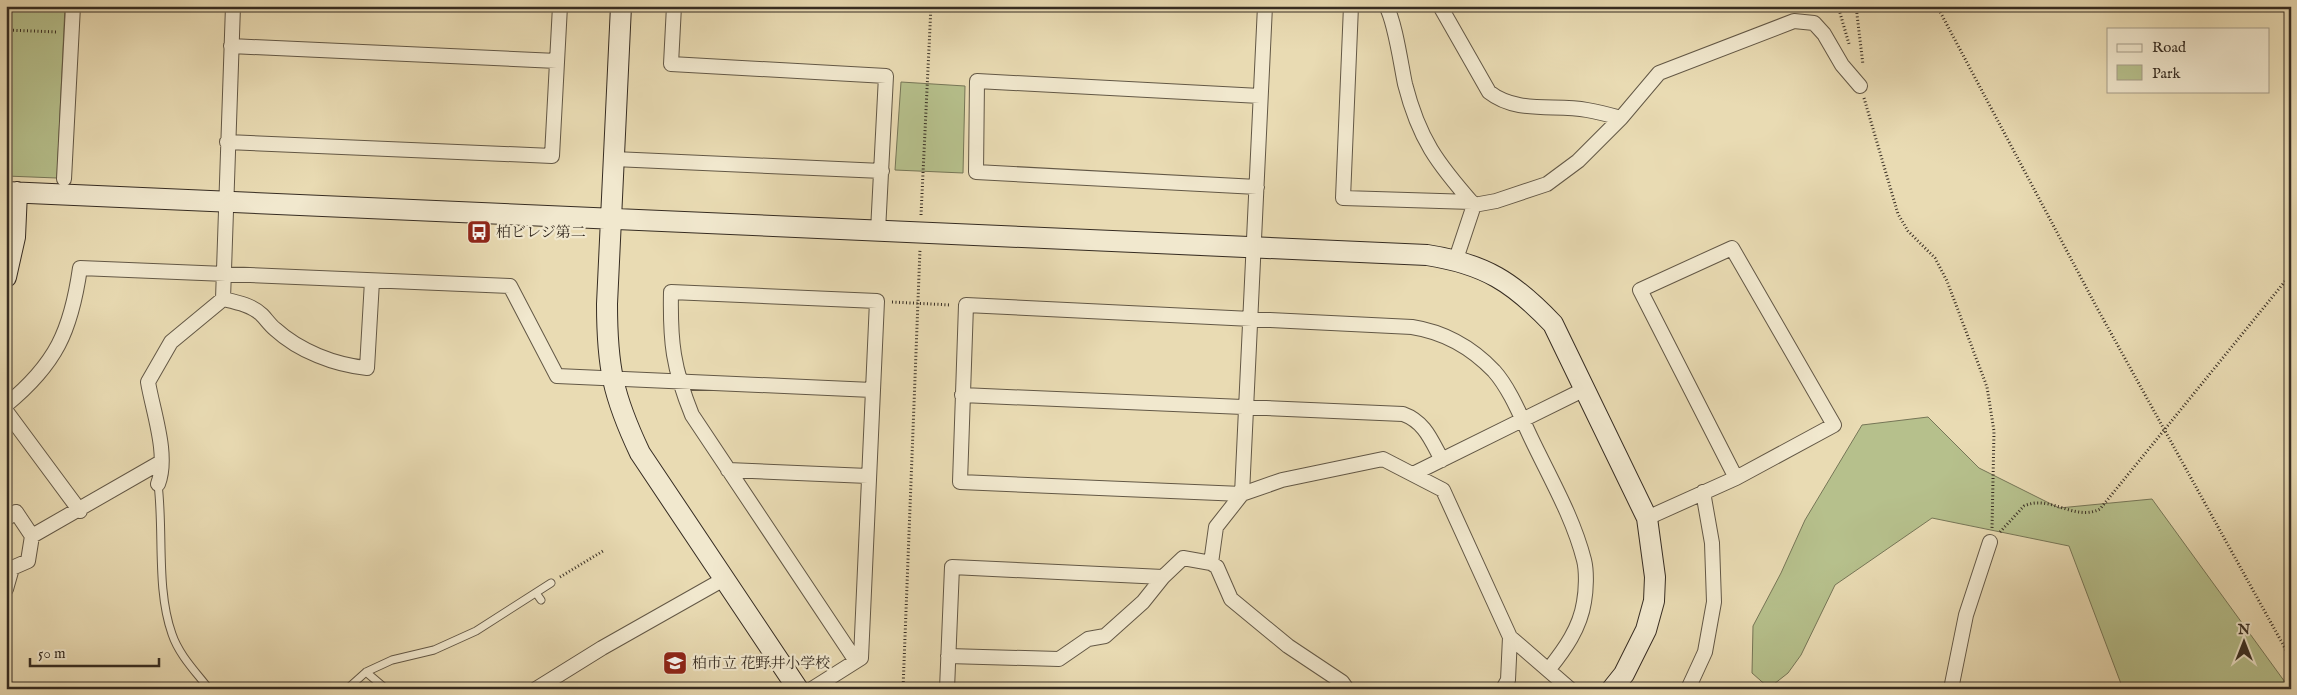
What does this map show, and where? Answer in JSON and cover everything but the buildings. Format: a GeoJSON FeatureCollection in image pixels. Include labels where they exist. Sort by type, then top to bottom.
{"type":"FeatureCollection","features":[{"type":"Feature","properties":{"kind":"street"},"geometry":{"type":"LineString","coordinates":[[64,179],[73,6]]}},
{"type":"Feature","properties":{"kind":"street"},"geometry":{"type":"LineString","coordinates":[[223,299],[233,6]]}},
{"type":"Feature","properties":{"kind":"street"},"geometry":{"type":"LineString","coordinates":[[227,142],[552,156],[560,6]]}},
{"type":"Feature","properties":{"kind":"street"},"geometry":{"type":"LineString","coordinates":[[621,6],[607,340],[611,378],[622,415],[640,453],[798,689]]}},
{"type":"Feature","properties":{"kind":"street"},"geometry":{"type":"LineString","coordinates":[[674,6],[671,64],[886,76],[878,231]]}},
{"type":"Feature","properties":{"kind":"street"},"geometry":{"type":"LineString","coordinates":[[1211,563],[1216,527],[1242,494],[1265,6]]}},
{"type":"Feature","properties":{"kind":"street"},"geometry":{"type":"LineString","coordinates":[[1351,6],[1343,198],[1473,203],[1496,201],[1547,184],[1578,161],[1621,118],[1659,73],[1794,21],[1814,23],[1824,34],[1842,65],[1860,86]]}},
{"type":"Feature","properties":{"kind":"street"},"geometry":{"type":"LineString","coordinates":[[1386,6],[1406,86],[1423,138],[1444,171],[1473,203]]}},
{"type":"Feature","properties":{"kind":"street"},"geometry":{"type":"LineString","coordinates":[[1440,6],[1489,92],[1500,101],[1523,106],[1586,109],[1621,118]]}},
{"type":"Feature","properties":{"kind":"street"},"geometry":{"type":"LineString","coordinates":[[231,46],[557,61]]}},
{"type":"Feature","properties":{"kind":"street"},"geometry":{"type":"LineString","coordinates":[[1257,187],[976,172],[977,81],[1260,96]]}},
{"type":"Feature","properties":{"kind":"street"},"geometry":{"type":"LineString","coordinates":[[614,159],[882,171]]}},
{"type":"Feature","properties":{"kind":"street"},"geometry":{"type":"LineString","coordinates":[[6,276],[15,237],[12,192],[1427,255],[1456,260],[1505,280],[1530,300],[1553,324],[1647,518],[1655,577],[1654,601],[1646,630],[1624,674],[1612,689]]}},
{"type":"Feature","properties":{"kind":"street"},"geometry":{"type":"LineString","coordinates":[[1456,260],[1473,203]]}},
{"type":"Feature","properties":{"kind":"street"},"geometry":{"type":"LineString","coordinates":[[1647,518],[1736,478],[1834,425],[1732,248],[1640,290],[1736,478]]}},
{"type":"Feature","properties":{"kind":"street"},"geometry":{"type":"LineString","coordinates":[[6,405],[30,385],[52,357],[66,331],[76,299],[80,268],[510,286],[557,376],[872,390]]}},
{"type":"Feature","properties":{"kind":"street"},"geometry":{"type":"LineString","coordinates":[[158,484],[162,474],[162,462],[158,429],[148,382],[171,342],[223,299],[240,302],[260,313],[275,330],[308,352],[352,367],[367,368],[372,281]]}},
{"type":"Feature","properties":{"kind":"street"},"geometry":{"type":"LineString","coordinates":[[812,689],[861,658],[877,301],[671,292],[670,337],[679,382],[692,415],[856,661]]}},
{"type":"Feature","properties":{"kind":"street"},"geometry":{"type":"LineString","coordinates":[[1549,669],[1569,643],[1579,620],[1584,601],[1585,563],[1575,530],[1522,420],[1496,374],[1485,362],[1446,336],[1412,327],[966,305],[960,482],[1242,494],[1282,480],[1383,459],[1443,490],[1510,637],[1570,689]]}},
{"type":"Feature","properties":{"kind":"street"},"geometry":{"type":"LineString","coordinates":[[1413,474],[1585,389]]}},
{"type":"Feature","properties":{"kind":"street"},"geometry":{"type":"LineString","coordinates":[[962,395],[1403,414],[1414,418],[1423,425],[1442,460]]}},
{"type":"Feature","properties":{"kind":"street"},"geometry":{"type":"LineString","coordinates":[[6,411],[80,510]]}},
{"type":"Feature","properties":{"kind":"street"},"geometry":{"type":"LineString","coordinates":[[32,536],[162,462]]}},
{"type":"Feature","properties":{"kind":"street"},"geometry":{"type":"LineString","coordinates":[[728,470],[868,476]]}},
{"type":"Feature","properties":{"kind":"street"},"geometry":{"type":"LineString","coordinates":[[1688,689],[1705,652],[1714,602],[1712,543],[1703,492]]}},
{"type":"Feature","properties":{"kind":"street"},"geometry":{"type":"LineString","coordinates":[[6,519],[16,512],[32,536],[28,561],[12,568],[6,589]]}},
{"type":"Feature","properties":{"kind":"street"},"geometry":{"type":"LineString","coordinates":[[1951,689],[1966,615],[1990,542]]}},
{"type":"Feature","properties":{"kind":"street"},"geometry":{"type":"LineString","coordinates":[[948,656],[1059,660],[1088,639],[1105,636],[1143,602],[1163,577],[1183,558],[1211,563],[1217,566],[1231,599],[1288,646],[1342,682],[1347,689]]}},
{"type":"Feature","properties":{"kind":"street"},"geometry":{"type":"LineString","coordinates":[[947,689],[952,567],[1163,577]]}},
{"type":"Feature","properties":{"kind":"street"},"geometry":{"type":"LineString","coordinates":[[536,689],[602,648],[724,579]]}},
{"type":"Feature","properties":{"kind":"street"},"geometry":{"type":"LineString","coordinates":[[1502,689],[1508,680],[1510,637]]}},
{"type":"Feature","properties":{"kind":"lane"},"geometry":{"type":"LineString","coordinates":[[158,484],[162,515],[164,588],[168,619],[180,651],[209,689]]}},
{"type":"Feature","properties":{"kind":"lane"},"geometry":{"type":"LineString","coordinates":[[347,689],[366,672],[392,660],[434,650],[476,631],[551,583]]}},
{"type":"Feature","properties":{"kind":"lane"},"geometry":{"type":"LineString","coordinates":[[536,593],[541,600]]}},
{"type":"Feature","properties":{"kind":"lane"},"geometry":{"type":"LineString","coordinates":[[366,672],[386,689]]}},
{"type":"Feature","properties":{"kind":"path"},"geometry":{"type":"LineString","coordinates":[[903,689],[931,6]]}},
{"type":"Feature","properties":{"kind":"path"},"geometry":{"type":"LineString","coordinates":[[1838,6],[1851,52]]}},
{"type":"Feature","properties":{"kind":"path"},"geometry":{"type":"LineString","coordinates":[[1856,6],[1863,64],[1860,86],[1898,214],[1908,231],[1935,258],[1948,281],[1987,387],[1994,431],[1994,512]]}},
{"type":"Feature","properties":{"kind":"path"},"geometry":{"type":"LineString","coordinates":[[1937,6],[2164,429],[2291,659]]}},
{"type":"Feature","properties":{"kind":"path"},"geometry":{"type":"LineString","coordinates":[[6,30],[72,32]]}},
{"type":"Feature","properties":{"kind":"path"},"geometry":{"type":"LineString","coordinates":[[1858,62],[1863,64]]}},
{"type":"Feature","properties":{"kind":"path"},"geometry":{"type":"LineString","coordinates":[[1990,542],[2024,506],[2029,504],[2043,502],[2080,513],[2093,513],[2100,509],[2291,274]]}},
{"type":"Feature","properties":{"kind":"path"},"geometry":{"type":"LineString","coordinates":[[877,301],[966,305]]}},
{"type":"Feature","properties":{"kind":"path"},"geometry":{"type":"LineString","coordinates":[[551,583],[603,551]]}},
{"type":"Feature","properties":{"kind":"green space"},"geometry":{"type":"Polygon","coordinates":[[[6,6],[65,6],[57,178],[6,176],[6,6]]]}},
{"type":"Feature","properties":{"kind":"green space"},"geometry":{"type":"Polygon","coordinates":[[[901,82],[965,86],[963,173],[895,170],[901,82]]]}},
{"type":"Feature","properties":{"kind":"green space"},"geometry":{"type":"Polygon","coordinates":[[[1928,417],[1979,468],[2059,508],[2152,499],[2290,689],[2123,689],[2069,546],[1932,518],[1835,585],[1801,655],[1788,673],[1769,688],[1752,673],[1753,626],[1781,573],[1805,520],[1862,425],[1928,417]]]}},
{"type":"Feature","properties":{"kind":"place","name":"柏ビレジ第二"},"geometry":{"type":"Point","coordinates":[479,232]}},
{"type":"Feature","properties":{"kind":"place","name":"柏市立 花野井小学校"},"geometry":{"type":"Point","coordinates":[675,663]}}]}
